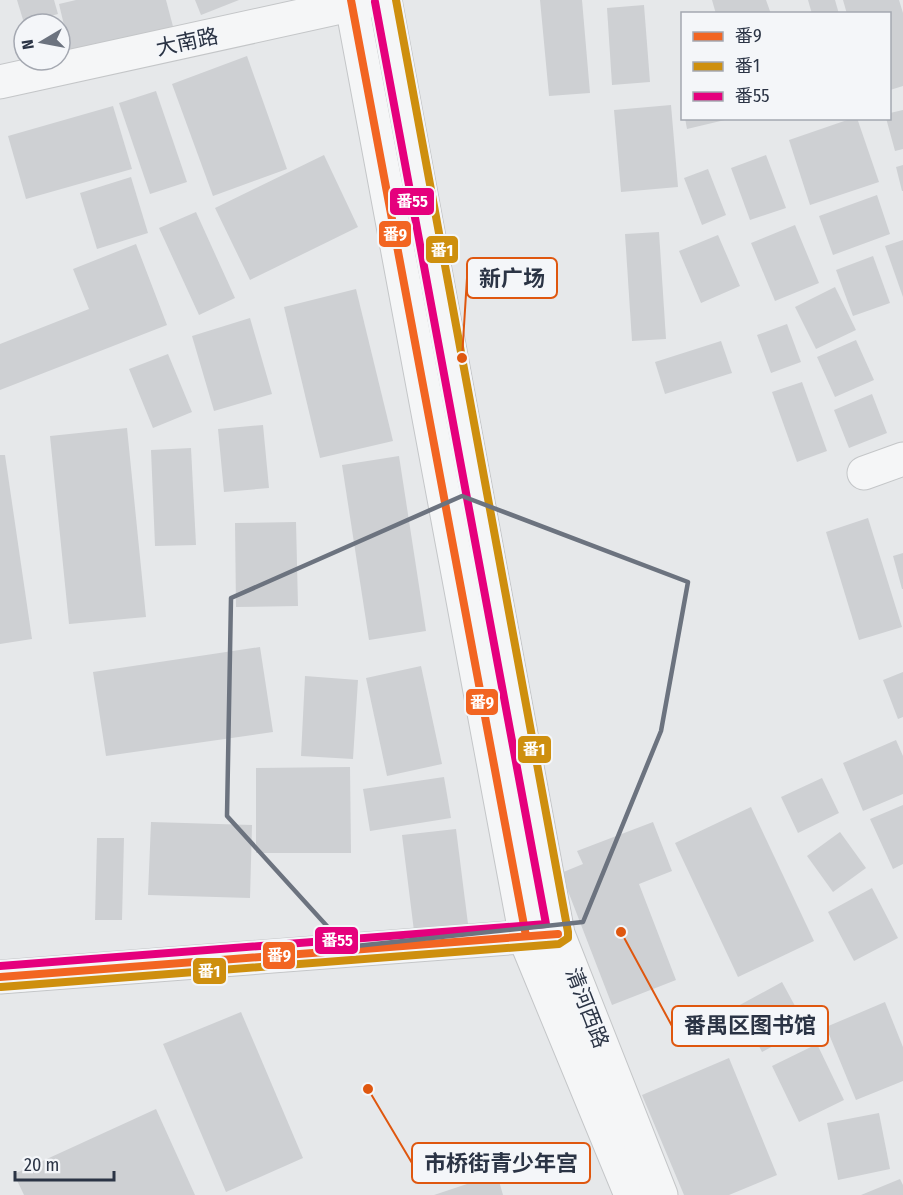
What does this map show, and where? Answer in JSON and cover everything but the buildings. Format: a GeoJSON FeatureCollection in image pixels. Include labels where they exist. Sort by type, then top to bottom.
{"type":"FeatureCollection","features":[{"type":"Feature","properties":{"kind":"street","name":"清河西路"},"geometry":{"type":"LineString","coordinates":[[385,0],[558,934],[661,1195]]}},
{"type":"Feature","properties":{"kind":"street","name":"清河西路"},"geometry":{"type":"LineString","coordinates":[[360,2],[527,943],[631,1195]]}},
{"type":"Feature","properties":{"kind":"street","name":"大南路"},"geometry":{"type":"LineString","coordinates":[[0,82],[360,2]]}},
{"type":"Feature","properties":{"kind":"street"},"geometry":{"type":"LineString","coordinates":[[864,473],[903,459]]}},
{"type":"Feature","properties":{"kind":"street"},"geometry":{"type":"LineString","coordinates":[[0,977],[558,934]]}},
{"type":"Feature","properties":{"kind":"highlighted area"},"geometry":{"type":"Polygon","coordinates":[[[462,496],[688,582],[661,731],[583,922],[346,947],[227,816],[231,598],[462,496]]]}},
{"type":"Feature","properties":{"kind":"transit line","name":"番9"},"geometry":{"type":"LineString","coordinates":[[351,0],[526,936]]}},
{"type":"Feature","properties":{"kind":"transit line","name":"番1"},"geometry":{"type":"LineString","coordinates":[[1,987],[559,944],[568,938],[396,0]]}},
{"type":"Feature","properties":{"kind":"transit line","name":"番55"},"geometry":{"type":"LineString","coordinates":[[0,966],[546,924],[375,2]]}},
{"type":"Feature","properties":{"kind":"transit line","name":"番9"},"geometry":{"type":"LineString","coordinates":[[0,977],[558,934]]}},
{"type":"Feature","properties":{"kind":"place","name":"新广场"},"geometry":{"type":"Point","coordinates":[462,358]}},
{"type":"Feature","properties":{"kind":"place","name":"番禺区图书馆"},"geometry":{"type":"Point","coordinates":[621,932]}},
{"type":"Feature","properties":{"kind":"place","name":"市桥街青少年宫"},"geometry":{"type":"Point","coordinates":[368,1089]}}]}
